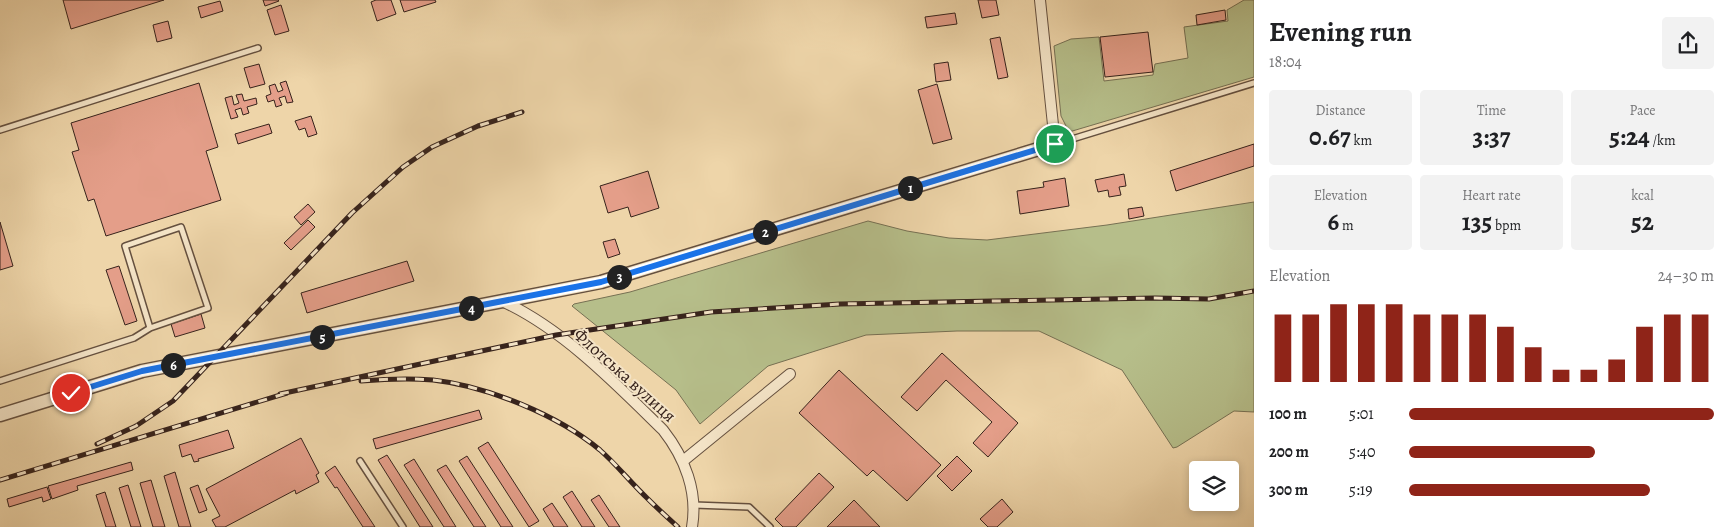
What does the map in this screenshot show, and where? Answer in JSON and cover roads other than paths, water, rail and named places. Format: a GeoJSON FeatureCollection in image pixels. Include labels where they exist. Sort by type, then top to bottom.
{"type":"FeatureCollection","features":[{"type":"Feature","properties":{"kind":"street"},"geometry":{"type":"LineString","coordinates":[[0,415],[142,371],[601,282],[1055,144],[1040,0]]}},
{"type":"Feature","properties":{"kind":"street","name":"Флотська вулиця"},"geometry":{"type":"LineString","coordinates":[[504,302],[526,312],[585,357],[664,430],[674,443],[691,484],[694,505],[692,527]]}},
{"type":"Feature","properties":{"kind":"street"},"geometry":{"type":"LineString","coordinates":[[683,461],[790,374]]}},
{"type":"Feature","properties":{"kind":"lane"},"geometry":{"type":"LineString","coordinates":[[0,130],[258,48]]}},
{"type":"Feature","properties":{"kind":"lane"},"geometry":{"type":"LineString","coordinates":[[1055,144],[1254,83]]}},
{"type":"Feature","properties":{"kind":"lane"},"geometry":{"type":"LineString","coordinates":[[0,381],[134,338],[150,328],[208,308],[182,227],[125,246],[150,328]]}},
{"type":"Feature","properties":{"kind":"lane"},"geometry":{"type":"LineString","coordinates":[[360,461],[403,527]]}},
{"type":"Feature","properties":{"kind":"lane"},"geometry":{"type":"LineString","coordinates":[[694,505],[749,507],[770,527]]}},
{"type":"Feature","properties":{"kind":"railway"},"geometry":{"type":"LineString","coordinates":[[97,444],[136,426],[173,401],[352,213],[403,167],[432,147],[478,126],[522,112]]}},
{"type":"Feature","properties":{"kind":"railway"},"geometry":{"type":"LineString","coordinates":[[280,394],[556,335],[711,312],[840,304],[1155,298],[1209,299],[1254,291]]}},
{"type":"Feature","properties":{"kind":"railway"},"geometry":{"type":"LineString","coordinates":[[361,381],[415,379],[454,383],[521,404],[543,414],[564,425],[600,450],[678,527]]}},
{"type":"Feature","properties":{"kind":"railway"},"geometry":{"type":"LineString","coordinates":[[0,480],[287,393]]}}]}
